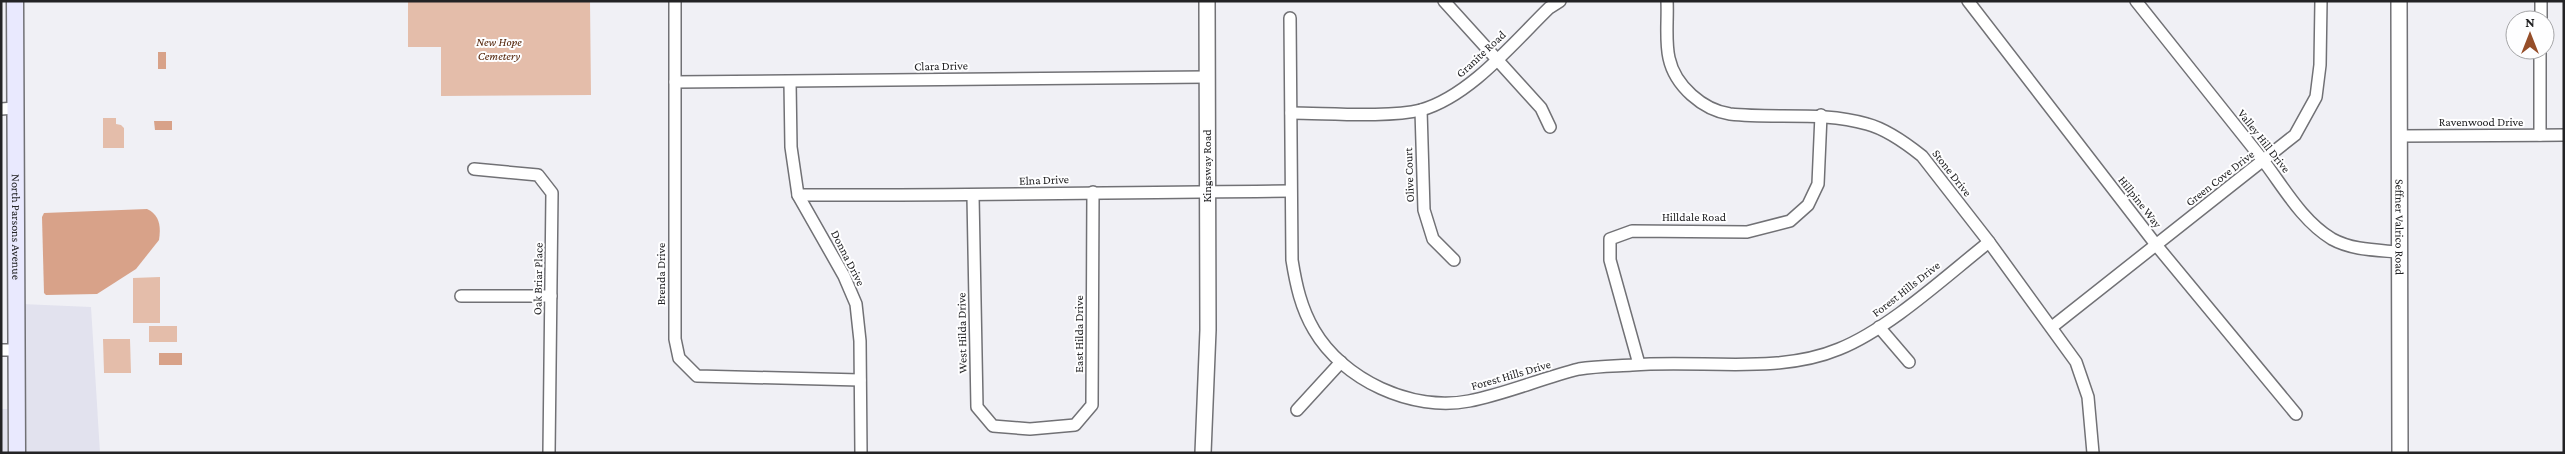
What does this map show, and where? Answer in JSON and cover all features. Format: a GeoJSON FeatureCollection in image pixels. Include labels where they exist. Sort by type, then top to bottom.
{"type":"FeatureCollection","features":[{"type":"Feature","properties":{"kind":"main road","name":"North Parsons Avenue"},"geometry":{"type":"LineString","coordinates":[[15,1],[8,108],[9,350],[18,453]]}},
{"type":"Feature","properties":{"kind":"street","name":"Brenda Drive"},"geometry":{"type":"LineString","coordinates":[[675,1],[675,339],[679,358],[697,376],[860,380]]}},
{"type":"Feature","properties":{"kind":"street","name":"Kingsway Road"},"geometry":{"type":"LineString","coordinates":[[1203,453],[1208,330],[1207,1]]}},
{"type":"Feature","properties":{"kind":"street"},"geometry":{"type":"LineString","coordinates":[[1444,1],[1541,108],[1550,127]]}},
{"type":"Feature","properties":{"kind":"street","name":"Granite Road"},"geometry":{"type":"LineString","coordinates":[[1290,112],[1386,113],[1421,110],[1460,92],[1549,8],[1560,1]]}},
{"type":"Feature","properties":{"kind":"street","name":"Stone Drive"},"geometry":{"type":"LineString","coordinates":[[1667,1],[1668,58],[1681,85],[1702,104],[1729,114],[1821,116],[1868,124],[1911,147],[1922,156],[1989,242],[2076,362],[2088,397],[2092,422],[2092,453]]}},
{"type":"Feature","properties":{"kind":"street","name":"Hillpine Way"},"geometry":{"type":"LineString","coordinates":[[1968,1],[2157,246],[2296,414]]}},
{"type":"Feature","properties":{"kind":"street","name":"Valley Hill Drive"},"geometry":{"type":"LineString","coordinates":[[2136,1],[2264,162],[2297,208],[2332,239],[2360,249],[2398,252]]}},
{"type":"Feature","properties":{"kind":"street","name":"Green Cove Drive"},"geometry":{"type":"LineString","coordinates":[[2052,327],[2264,162],[2295,135],[2316,97],[2320,65],[2321,1]]}},
{"type":"Feature","properties":{"kind":"street","name":"Seffner Valrico Road"},"geometry":{"type":"LineString","coordinates":[[2399,1],[2398,252],[2400,453]]}},
{"type":"Feature","properties":{"kind":"street","name":"Forest Hills Drive"},"geometry":{"type":"LineString","coordinates":[[1290,18],[1290,191],[1292,260],[1298,296],[1314,331],[1341,362],[1379,388],[1424,402],[1468,402],[1581,369],[1639,364],[1791,362],[1839,349],[1879,327],[1989,242]]}},
{"type":"Feature","properties":{"kind":"street"},"geometry":{"type":"LineString","coordinates":[[2540,60],[2540,135]]}},
{"type":"Feature","properties":{"kind":"street","name":"Clara Drive"},"geometry":{"type":"LineString","coordinates":[[675,82],[1207,77]]}},
{"type":"Feature","properties":{"kind":"street","name":"Donna Drive"},"geometry":{"type":"LineString","coordinates":[[790,82],[790,147],[798,195],[844,276],[856,304],[860,341],[861,453]]}},
{"type":"Feature","properties":{"kind":"street","name":"Olive Court"},"geometry":{"type":"LineString","coordinates":[[1421,110],[1424,210],[1433,238],[1454,260]]}},
{"type":"Feature","properties":{"kind":"street","name":"Hilldale Road"},"geometry":{"type":"LineString","coordinates":[[1639,364],[1610,260],[1610,239],[1632,231],[1746,232],[1790,221],[1808,205],[1818,184],[1821,116]]}},
{"type":"Feature","properties":{"kind":"street","name":"Ravenwood Drive"},"geometry":{"type":"LineString","coordinates":[[2399,136],[2564,135]]}},
{"type":"Feature","properties":{"kind":"street","name":"Oak Briar Place"},"geometry":{"type":"LineString","coordinates":[[474,169],[538,175],[552,194],[549,453]]}},
{"type":"Feature","properties":{"kind":"street","name":"Elna Drive"},"geometry":{"type":"LineString","coordinates":[[798,195],[973,196],[1094,192],[1290,191]]}},
{"type":"Feature","properties":{"kind":"street","name":"East Hilda Drive"},"geometry":{"type":"LineString","coordinates":[[1030,430],[1075,425],[1092,404],[1094,192]]}},
{"type":"Feature","properties":{"kind":"street","name":"West Hilda Drive"},"geometry":{"type":"LineString","coordinates":[[973,196],[977,407],[993,426],[1030,430]]}},
{"type":"Feature","properties":{"kind":"street"},"geometry":{"type":"LineString","coordinates":[[461,296],[551,296]]}},
{"type":"Feature","properties":{"kind":"street"},"geometry":{"type":"LineString","coordinates":[[1879,327],[1909,362]]}},
{"type":"Feature","properties":{"kind":"street","name":"Kingsway Road"},"geometry":{"type":"LineString","coordinates":[[1208,330],[1214,453]]}},
{"type":"Feature","properties":{"kind":"street"},"geometry":{"type":"LineString","coordinates":[[1297,410],[1341,362]]}},
{"type":"Feature","properties":{"kind":"shaded area"},"geometry":{"type":"Polygon","coordinates":[[[158,52],[166,52],[166,69],[158,69],[158,52]]]}},
{"type":"Feature","properties":{"kind":"shaded area"},"geometry":{"type":"Polygon","coordinates":[[[154,121],[172,121],[172,130],[155,130],[154,121]]]}},
{"type":"Feature","properties":{"kind":"shaded area"},"geometry":{"type":"Polygon","coordinates":[[[147,209],[155,215],[159,222],[159,240],[136,269],[97,294],[46,295],[44,293],[42,217],[44,213],[147,209]]]}},
{"type":"Feature","properties":{"kind":"shaded area"},"geometry":{"type":"Polygon","coordinates":[[[22,304],[91,307],[100,453],[23,453],[22,304]]]}},
{"type":"Feature","properties":{"kind":"shaded area"},"geometry":{"type":"Polygon","coordinates":[[[159,353],[182,353],[182,365],[159,365],[159,353]]]}},
{"type":"Feature","properties":{"kind":"shaded area"},"geometry":{"type":"Polygon","coordinates":[[[1,409],[12,409],[12,453],[1,453],[1,409]]]}},
{"type":"Feature","properties":{"kind":"green space","name":"New Hope Cemetery"},"geometry":{"type":"Polygon","coordinates":[[[408,1],[590,1],[591,95],[441,96],[441,47],[408,47],[408,1]]]}},
{"type":"Feature","properties":{"kind":"green space"},"geometry":{"type":"Polygon","coordinates":[[[103,118],[116,118],[116,124],[124,128],[124,148],[103,148],[103,118]]]}},
{"type":"Feature","properties":{"kind":"green space"},"geometry":{"type":"Polygon","coordinates":[[[160,277],[160,323],[133,323],[133,278],[160,277]]]}},
{"type":"Feature","properties":{"kind":"green space"},"geometry":{"type":"Polygon","coordinates":[[[149,326],[177,326],[177,342],[149,342],[149,326]]]}},
{"type":"Feature","properties":{"kind":"green space"},"geometry":{"type":"Polygon","coordinates":[[[103,339],[130,339],[131,373],[104,373],[103,339]]]}}]}
